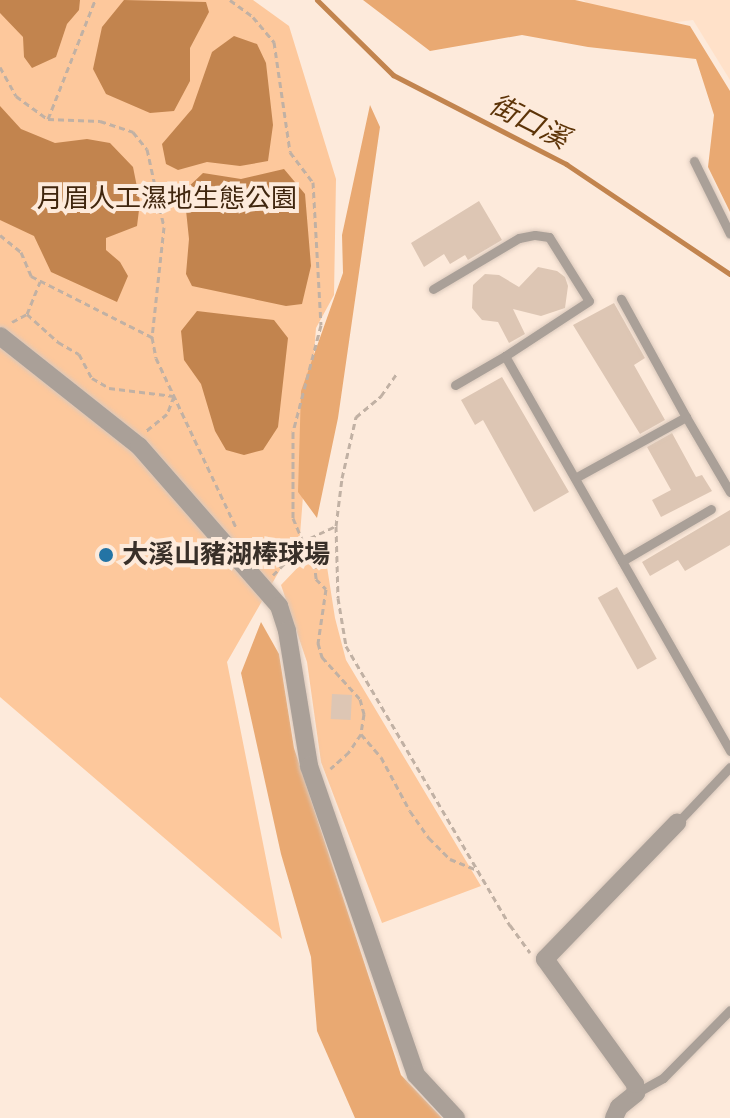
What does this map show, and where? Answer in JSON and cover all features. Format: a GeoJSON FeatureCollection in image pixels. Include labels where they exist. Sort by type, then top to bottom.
{"type":"FeatureCollection","features":[{"type":"Feature","properties":{"kind":"street"},"geometry":{"type":"LineString","coordinates":[[0,336],[132,441],[279,606],[287,631],[309,766],[416,1075],[456,1118]]}},
{"type":"Feature","properties":{"kind":"street"},"geometry":{"type":"LineString","coordinates":[[614,1118],[619,1107],[636,1093],[635,1084],[545,959],[677,823]]}},
{"type":"Feature","properties":{"kind":"lane"},"geometry":{"type":"LineString","coordinates":[[694,161],[730,234]]}},
{"type":"Feature","properties":{"kind":"lane"},"geometry":{"type":"LineString","coordinates":[[433,289],[519,238],[535,235],[549,237],[589,301],[455,385]]}},
{"type":"Feature","properties":{"kind":"lane"},"geometry":{"type":"LineString","coordinates":[[621,299],[730,492]]}},
{"type":"Feature","properties":{"kind":"lane"},"geometry":{"type":"LineString","coordinates":[[505,356],[730,751]]}},
{"type":"Feature","properties":{"kind":"lane"},"geometry":{"type":"LineString","coordinates":[[575,478],[686,417]]}},
{"type":"Feature","properties":{"kind":"lane"},"geometry":{"type":"LineString","coordinates":[[622,561],[711,509]]}},
{"type":"Feature","properties":{"kind":"lane"},"geometry":{"type":"LineString","coordinates":[[677,823],[730,767]]}},
{"type":"Feature","properties":{"kind":"lane"},"geometry":{"type":"LineString","coordinates":[[636,1093],[663,1078],[730,1010]]}},
{"type":"Feature","properties":{"kind":"path"},"geometry":{"type":"LineString","coordinates":[[48,119],[95,0]]}},
{"type":"Feature","properties":{"kind":"path"},"geometry":{"type":"LineString","coordinates":[[230,0],[253,17],[274,42],[290,152],[313,182],[321,325],[293,432],[293,518],[304,544],[313,553],[316,579],[326,589],[318,643],[322,657],[360,699],[364,714],[361,734],[349,752],[331,767],[318,792]]}},
{"type":"Feature","properties":{"kind":"path"},"geometry":{"type":"LineString","coordinates":[[0,67],[16,96],[48,119],[100,121],[133,132],[147,149],[164,227],[152,337],[156,358],[238,531]]}},
{"type":"Feature","properties":{"kind":"path"},"geometry":{"type":"LineString","coordinates":[[0,235],[21,252],[31,276],[152,337]]}},
{"type":"Feature","properties":{"kind":"path"},"geometry":{"type":"LineString","coordinates":[[0,329],[27,314],[40,282]]}},
{"type":"Feature","properties":{"kind":"path"},"geometry":{"type":"LineString","coordinates":[[27,314],[58,342],[79,354],[92,378],[109,388],[174,396]]}},
{"type":"Feature","properties":{"kind":"path"},"geometry":{"type":"LineString","coordinates":[[398,372],[381,396],[356,417],[342,478],[336,526],[338,598],[346,646],[526,951],[545,959]]}},
{"type":"Feature","properties":{"kind":"path"},"geometry":{"type":"LineString","coordinates":[[132,441],[167,414],[174,396]]}},
{"type":"Feature","properties":{"kind":"path"},"geometry":{"type":"LineString","coordinates":[[263,585],[304,544],[336,526]]}},
{"type":"Feature","properties":{"kind":"path"},"geometry":{"type":"LineString","coordinates":[[361,734],[381,757],[429,838],[450,859],[479,870]]}},
{"type":"Feature","properties":{"kind":"shaded area"},"geometry":{"type":"Polygon","coordinates":[[[0,0],[80,0],[79,10],[67,24],[56,57],[32,68],[24,57],[23,37],[0,13],[0,0]]]}},
{"type":"Feature","properties":{"kind":"shaded area"},"geometry":{"type":"Polygon","coordinates":[[[124,0],[206,2],[209,12],[190,48],[190,81],[174,111],[150,113],[106,94],[93,69],[102,27],[124,0]]]}},
{"type":"Feature","properties":{"kind":"shaded area"},"geometry":{"type":"Polygon","coordinates":[[[363,0],[575,0],[690,26],[730,91],[730,212],[708,167],[714,115],[696,59],[588,47],[522,35],[430,51],[363,0]]]}},
{"type":"Feature","properties":{"kind":"shaded area"},"geometry":{"type":"Polygon","coordinates":[[[583,0],[730,0],[730,80],[693,20],[623,29],[583,0]]]}},
{"type":"Feature","properties":{"kind":"shaded area"},"geometry":{"type":"Polygon","coordinates":[[[234,36],[257,44],[266,63],[273,125],[268,161],[240,166],[207,162],[178,170],[166,164],[162,144],[192,109],[212,52],[234,36]]]}},
{"type":"Feature","properties":{"kind":"shaded area"},"geometry":{"type":"Polygon","coordinates":[[[370,105],[380,127],[338,418],[317,518],[298,492],[301,391],[343,273],[342,235],[370,105]]]}},
{"type":"Feature","properties":{"kind":"shaded area"},"geometry":{"type":"Polygon","coordinates":[[[0,106],[21,129],[55,143],[87,139],[110,143],[133,167],[140,202],[137,226],[106,238],[106,250],[120,262],[128,276],[117,302],[51,272],[34,236],[0,220],[0,106]]]}},
{"type":"Feature","properties":{"kind":"shaded area"},"geometry":{"type":"Polygon","coordinates":[[[284,169],[305,194],[311,266],[302,304],[286,306],[192,286],[186,274],[189,239],[184,191],[203,173],[241,179],[284,169]]]}},
{"type":"Feature","properties":{"kind":"shaded area"},"geometry":{"type":"Polygon","coordinates":[[[197,311],[274,320],[288,338],[278,427],[263,450],[244,455],[226,450],[215,431],[201,384],[184,360],[181,331],[197,311]]]}},
{"type":"Feature","properties":{"kind":"shaded area"},"geometry":{"type":"Polygon","coordinates":[[[261,622],[279,654],[294,748],[401,1075],[442,1118],[355,1118],[317,1031],[311,957],[281,854],[241,673],[261,622]]]}},
{"type":"Feature","properties":{"kind":"green space","name":"月眉人工濕地生態公園"},"geometry":{"type":"Polygon","coordinates":[[[0,0],[253,0],[289,26],[336,179],[334,295],[316,328],[300,535],[227,662],[282,939],[0,697],[0,0]]]}},
{"type":"Feature","properties":{"kind":"green space"},"geometry":{"type":"Polygon","coordinates":[[[323,541],[335,618],[346,660],[481,886],[382,923],[321,762],[307,662],[281,585],[323,541]]]}},
{"type":"Feature","properties":{"kind":"building"},"geometry":{"type":"Polygon","coordinates":[[[479,201],[502,240],[468,260],[465,255],[450,264],[444,254],[424,267],[411,243],[479,201]]]}},
{"type":"Feature","properties":{"kind":"building"},"geometry":{"type":"Polygon","coordinates":[[[538,267],[557,271],[565,277],[568,286],[565,308],[541,316],[513,309],[525,334],[509,343],[498,322],[482,320],[472,308],[473,285],[485,274],[499,275],[519,287],[538,267]]]}},
{"type":"Feature","properties":{"kind":"building"},"geometry":{"type":"Polygon","coordinates":[[[614,303],[645,358],[634,365],[665,420],[640,434],[573,325],[614,303]]]}},
{"type":"Feature","properties":{"kind":"building"},"geometry":{"type":"Polygon","coordinates":[[[502,377],[569,492],[534,512],[483,420],[475,425],[461,400],[502,377]]]}},
{"type":"Feature","properties":{"kind":"building"},"geometry":{"type":"Polygon","coordinates":[[[672,433],[696,477],[702,475],[712,491],[661,517],[652,500],[671,490],[647,447],[672,433]]]}},
{"type":"Feature","properties":{"kind":"building"},"geometry":{"type":"Polygon","coordinates":[[[730,510],[730,545],[685,571],[678,560],[650,576],[642,562],[730,510]]]}},
{"type":"Feature","properties":{"kind":"building"},"geometry":{"type":"Polygon","coordinates":[[[617,587],[657,659],[638,669],[598,598],[617,587]]]}},
{"type":"Feature","properties":{"kind":"building"},"geometry":{"type":"Polygon","coordinates":[[[332,694],[352,695],[351,720],[331,719],[332,694]]]}},
{"type":"Feature","properties":{"kind":"waterway","name":"街口溪"},"geometry":{"type":"LineString","coordinates":[[317,0],[393,75],[566,164],[730,274]]}},
{"type":"Feature","properties":{"kind":"place","name":"大溪山豬湖棒球場"},"geometry":{"type":"Point","coordinates":[106,555]}}]}
